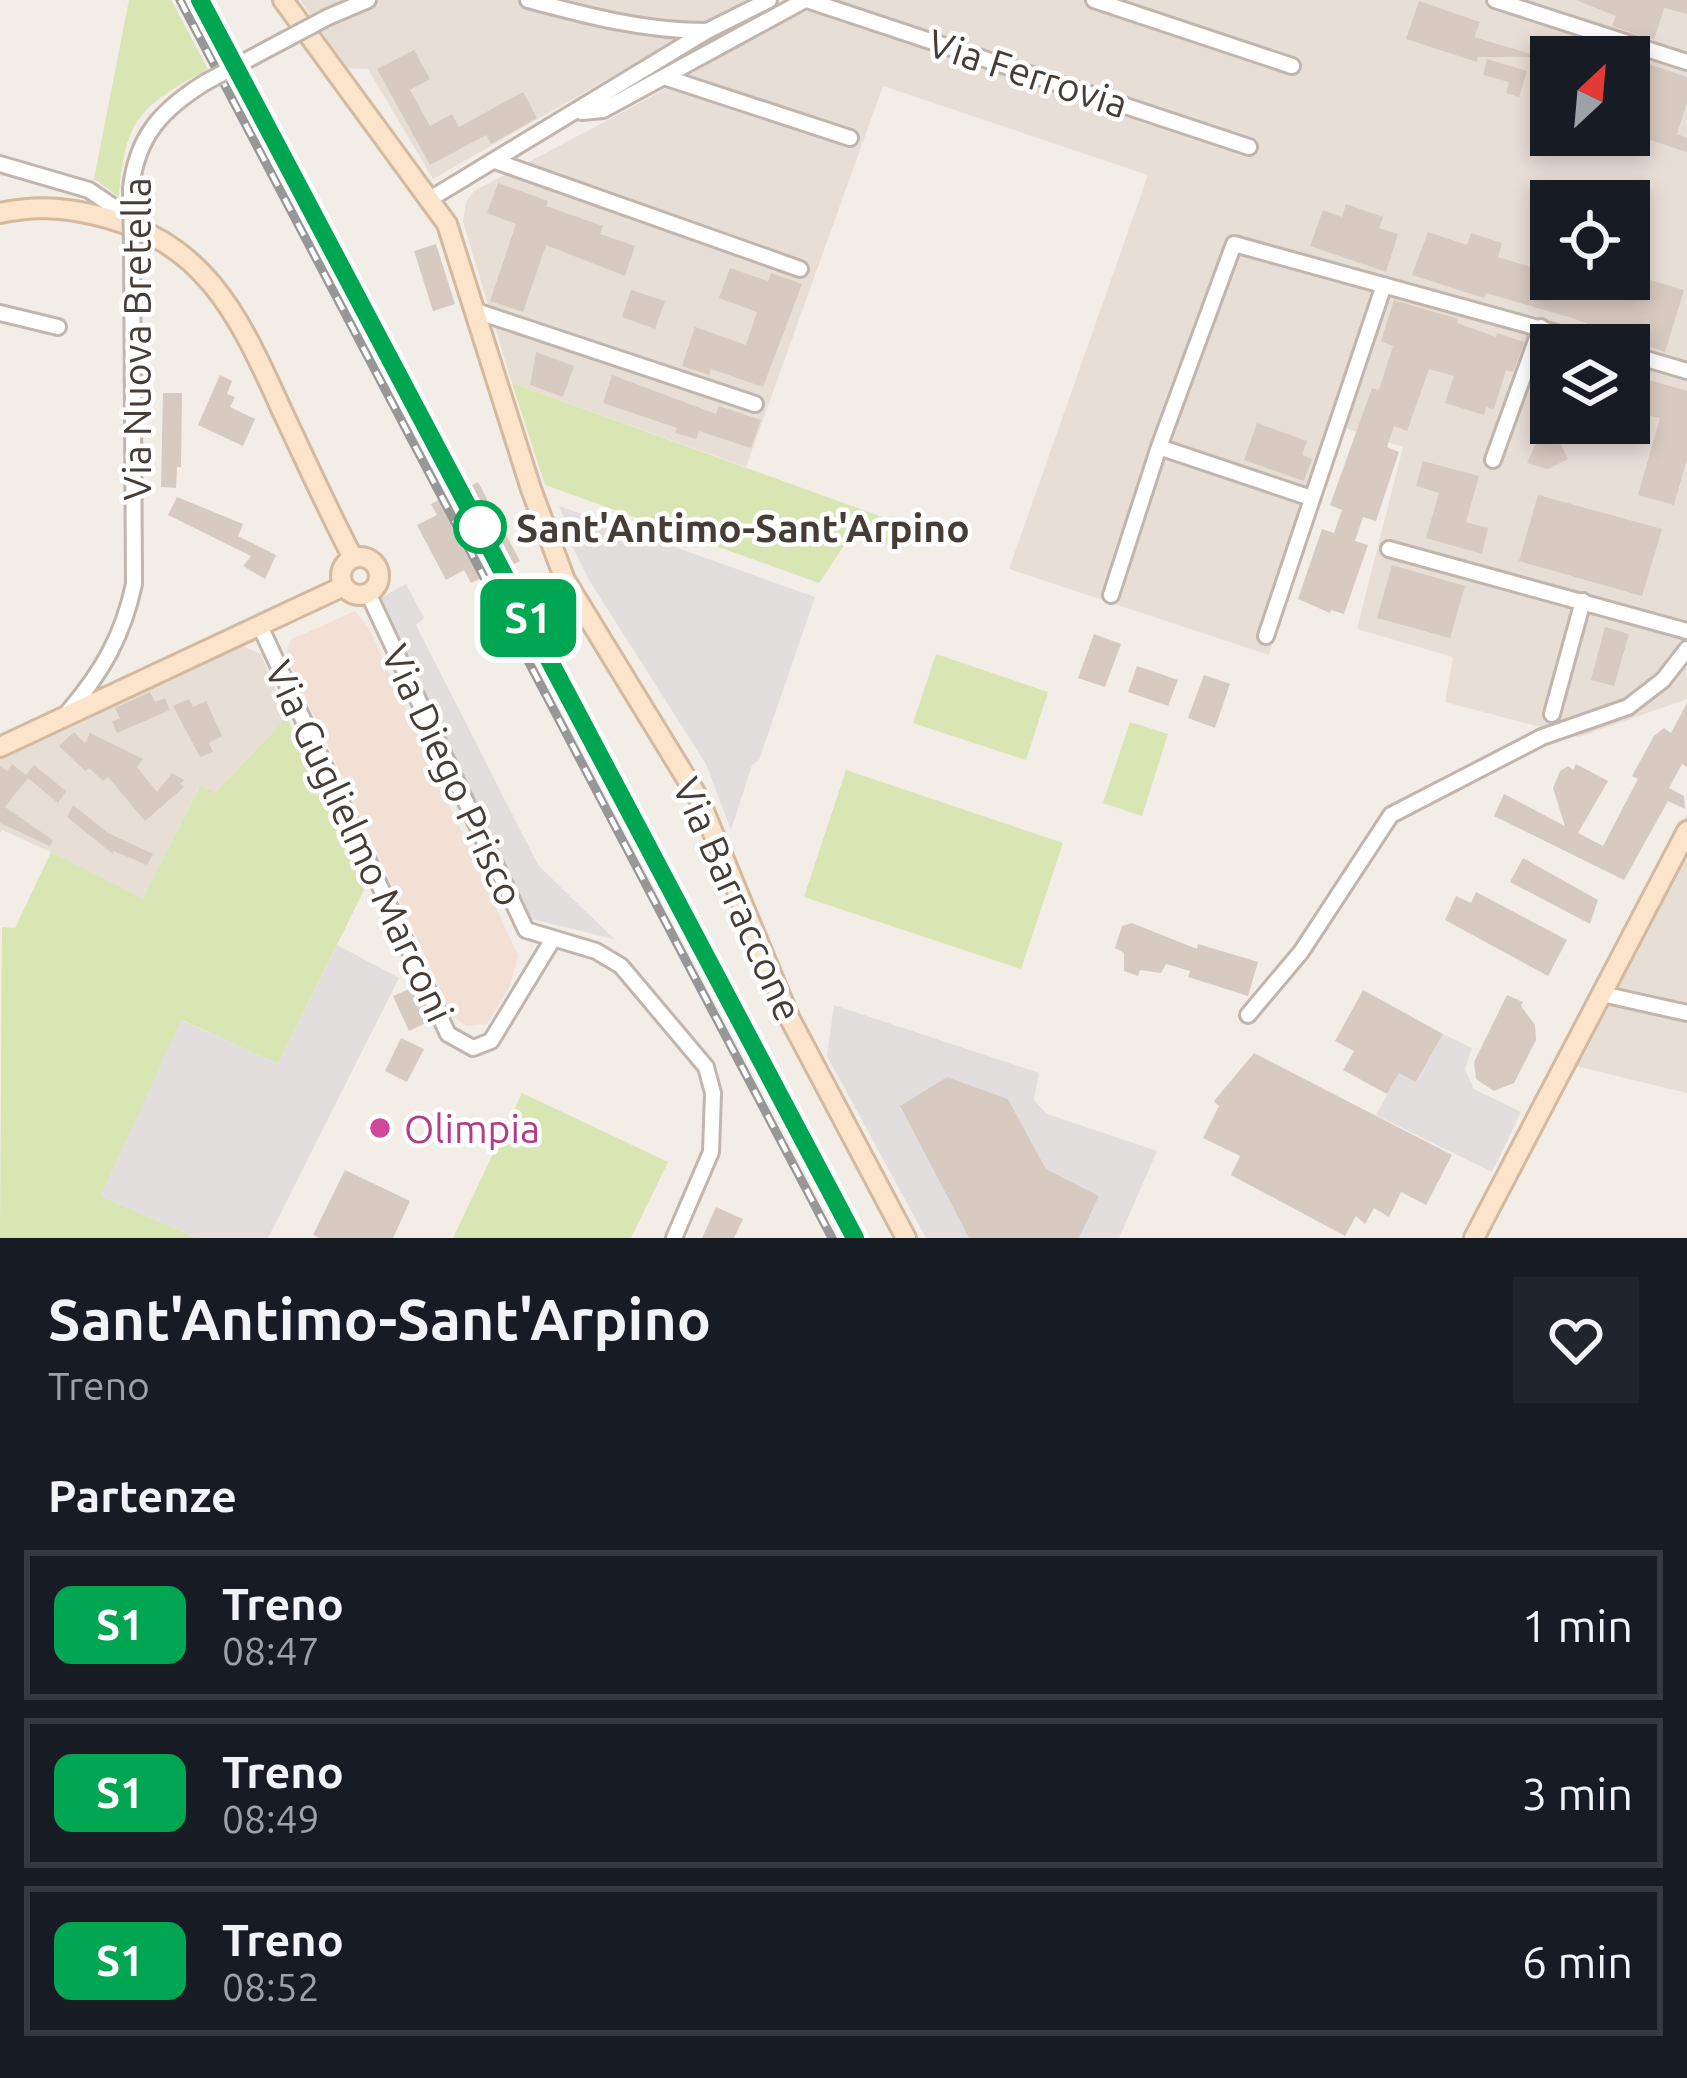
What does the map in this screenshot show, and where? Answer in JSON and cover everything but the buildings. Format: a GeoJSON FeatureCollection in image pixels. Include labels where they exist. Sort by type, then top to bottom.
{"type":"FeatureCollection","features":[{"type":"Feature","properties":{"kind":"street","name":"Via Barraccone"},"geometry":{"type":"LineString","coordinates":[[283,0],[447,224],[531,489],[565,580],[699,799],[790,1019],[906,1238]]}},
{"type":"Feature","properties":{"kind":"street","name":"Via Nuova Bretella"},"geometry":{"type":"LineString","coordinates":[[64,717],[102,671],[122,629],[134,584],[131,188],[140,146],[155,121],[206,82],[368,0]]}},
{"type":"Feature","properties":{"kind":"street"},"geometry":{"type":"LineString","coordinates":[[527,0],[614,23],[661,31],[707,31]]}},
{"type":"Feature","properties":{"kind":"street"},"geometry":{"type":"LineString","coordinates":[[734,0],[763,2]]}},
{"type":"Feature","properties":{"kind":"street"},"geometry":{"type":"LineString","coordinates":[[577,112],[603,110],[806,0]]}},
{"type":"Feature","properties":{"kind":"street","name":"Via Ferrovia"},"geometry":{"type":"LineString","coordinates":[[806,0],[1249,147]]}},
{"type":"Feature","properties":{"kind":"street"},"geometry":{"type":"LineString","coordinates":[[1094,0],[1292,66]]}},
{"type":"Feature","properties":{"kind":"street"},"geometry":{"type":"LineString","coordinates":[[1496,0],[1687,62]]}},
{"type":"Feature","properties":{"kind":"street"},"geometry":{"type":"LineString","coordinates":[[430,199],[763,2]]}},
{"type":"Feature","properties":{"kind":"street"},"geometry":{"type":"LineString","coordinates":[[664,77],[850,138]]}},
{"type":"Feature","properties":{"kind":"street"},"geometry":{"type":"LineString","coordinates":[[495,160],[800,269]]}},
{"type":"Feature","properties":{"kind":"street"},"geometry":{"type":"LineString","coordinates":[[0,164],[89,190],[199,269],[237,314],[353,558]]}},
{"type":"Feature","properties":{"kind":"street"},"geometry":{"type":"LineString","coordinates":[[0,213],[56,207],[112,219],[155,236]]}},
{"type":"Feature","properties":{"kind":"street"},"geometry":{"type":"LineString","coordinates":[[1112,595],[1159,447],[1234,244],[1530,325]]}},
{"type":"Feature","properties":{"kind":"street"},"geometry":{"type":"LineString","coordinates":[[1266,636],[1384,285]]}},
{"type":"Feature","properties":{"kind":"street"},"geometry":{"type":"LineString","coordinates":[[476,311],[754,404]]}},
{"type":"Feature","properties":{"kind":"street"},"geometry":{"type":"LineString","coordinates":[[0,313],[58,327]]}},
{"type":"Feature","properties":{"kind":"street"},"geometry":{"type":"LineString","coordinates":[[1493,460],[1530,358]]}},
{"type":"Feature","properties":{"kind":"street"},"geometry":{"type":"LineString","coordinates":[[1650,360],[1687,371]]}},
{"type":"Feature","properties":{"kind":"street"},"geometry":{"type":"LineString","coordinates":[[1159,447],[1311,498]]}},
{"type":"Feature","properties":{"kind":"street"},"geometry":{"type":"LineString","coordinates":[[1389,549],[1687,631]]}},
{"type":"Feature","properties":{"kind":"street"},"geometry":{"type":"LineString","coordinates":[[353,558],[368,559],[375,566],[378,581],[368,592],[352,593],[344,586],[342,570],[353,558]]}},
{"type":"Feature","properties":{"kind":"street","name":"Via Guglielmo Marconi"},"geometry":{"type":"LineString","coordinates":[[0,747],[344,586]]}},
{"type":"Feature","properties":{"kind":"street","name":"Via Diego Prisco"},"geometry":{"type":"LineString","coordinates":[[368,592],[526,930],[554,939]]}},
{"type":"Feature","properties":{"kind":"street"},"geometry":{"type":"LineString","coordinates":[[1552,714],[1583,601]]}},
{"type":"Feature","properties":{"kind":"street","name":"Via Guglielmo Marconi"},"geometry":{"type":"LineString","coordinates":[[260,626],[448,1034],[473,1048],[490,1041],[554,939]]}},
{"type":"Feature","properties":{"kind":"street"},"geometry":{"type":"LineString","coordinates":[[1248,1016],[1301,952],[1391,815],[1543,737],[1628,706],[1663,680],[1687,650]]}},
{"type":"Feature","properties":{"kind":"street"},"geometry":{"type":"LineString","coordinates":[[1474,1238],[1687,831]]}},
{"type":"Feature","properties":{"kind":"street"},"geometry":{"type":"LineString","coordinates":[[554,939],[596,952],[621,966],[706,1067],[713,1093],[711,1152],[674,1238]]}},
{"type":"Feature","properties":{"kind":"street"},"geometry":{"type":"LineString","coordinates":[[1602,994],[1687,1013]]}},
{"type":"Feature","properties":{"kind":"shaded area"},"geometry":{"type":"Polygon","coordinates":[[[300,0],[746,0],[433,179],[368,69],[347,68],[300,0]]]}},
{"type":"Feature","properties":{"kind":"shaded area"},"geometry":{"type":"Polygon","coordinates":[[[820,0],[1687,0],[1687,699],[1579,737],[1445,702],[1453,657],[1357,629],[1403,447],[1339,426],[1269,655],[1009,569],[1148,175],[883,86],[746,467],[512,383],[463,222],[466,202],[474,191],[820,0]]]}},
{"type":"Feature","properties":{"kind":"shaded area"},"geometry":{"type":"Polygon","coordinates":[[[559,506],[815,597],[731,830],[706,764],[589,580],[559,506]]]}},
{"type":"Feature","properties":{"kind":"shaded area"},"geometry":{"type":"Polygon","coordinates":[[[406,584],[424,618],[416,625],[538,865],[614,939],[531,919],[520,904],[379,599],[406,584]]]}},
{"type":"Feature","properties":{"kind":"shaded area"},"geometry":{"type":"Polygon","coordinates":[[[355,611],[370,630],[518,956],[510,986],[487,1024],[467,1026],[453,1017],[286,655],[290,640],[355,611]]]}},
{"type":"Feature","properties":{"kind":"shaded area"},"geometry":{"type":"Polygon","coordinates":[[[240,645],[261,654],[287,717],[214,794],[199,787],[143,900],[51,852],[0,833],[0,757],[240,645]]]}},
{"type":"Feature","properties":{"kind":"shaded area"},"geometry":{"type":"Polygon","coordinates":[[[1687,814],[1687,1093],[1555,1061],[1687,814]]]}},
{"type":"Feature","properties":{"kind":"shaded area"},"geometry":{"type":"Polygon","coordinates":[[[337,945],[399,978],[268,1238],[197,1238],[101,1196],[181,1020],[278,1064],[337,945]]]}},
{"type":"Feature","properties":{"kind":"shaded area"},"geometry":{"type":"Polygon","coordinates":[[[834,1005],[1039,1073],[1034,1100],[1047,1114],[1157,1151],[1119,1238],[1079,1238],[1099,1196],[1046,1169],[1008,1099],[947,1077],[900,1106],[969,1238],[926,1238],[827,1056],[834,1005]]]}},
{"type":"Feature","properties":{"kind":"shaded area"},"geometry":{"type":"Polygon","coordinates":[[[1443,1034],[1472,1048],[1465,1069],[1474,1089],[1521,1112],[1492,1172],[1376,1115],[1399,1073],[1417,1082],[1443,1034]]]}},
{"type":"Feature","properties":{"kind":"green space"},"geometry":{"type":"Polygon","coordinates":[[[129,0],[171,0],[208,69],[166,94],[140,118],[126,149],[119,197],[94,179],[129,0]]]}},
{"type":"Feature","properties":{"kind":"green space"},"geometry":{"type":"Polygon","coordinates":[[[512,383],[910,527],[902,550],[853,532],[819,583],[545,485],[512,383]]]}},
{"type":"Feature","properties":{"kind":"green space"},"geometry":{"type":"Polygon","coordinates":[[[936,654],[1048,692],[1026,760],[913,723],[936,654]]]}},
{"type":"Feature","properties":{"kind":"green space"},"geometry":{"type":"Polygon","coordinates":[[[287,717],[364,890],[278,1064],[182,1020],[101,1196],[197,1238],[0,1238],[2,927],[15,928],[51,852],[143,899],[200,786],[215,793],[287,717]]]}},
{"type":"Feature","properties":{"kind":"green space"},"geometry":{"type":"Polygon","coordinates":[[[1130,722],[1168,734],[1142,816],[1103,803],[1130,722]]]}},
{"type":"Feature","properties":{"kind":"green space"},"geometry":{"type":"Polygon","coordinates":[[[846,770],[1063,843],[1021,969],[804,897],[846,770]]]}},
{"type":"Feature","properties":{"kind":"green space"},"geometry":{"type":"Polygon","coordinates":[[[522,1093],[668,1162],[631,1238],[453,1238],[522,1093]]]}},
{"type":"Feature","properties":{"kind":"railway"},"geometry":{"type":"LineString","coordinates":[[180,0],[832,1238]]}},
{"type":"Feature","properties":{"kind":"railway"},"geometry":{"type":"LineString","coordinates":[[200,0],[855,1238]]}},
{"type":"Feature","properties":{"kind":"train","name":"S1"},"geometry":{"type":"LineString","coordinates":[[200,0],[855,1238]]}},
{"type":"Feature","properties":{"kind":"place","name":"Sant'Antimo-Sant'Arpino"},"geometry":{"type":"Point","coordinates":[480,527]}},
{"type":"Feature","properties":{"kind":"place","name":"Olimpia"},"geometry":{"type":"Point","coordinates":[380,1128]}}]}
